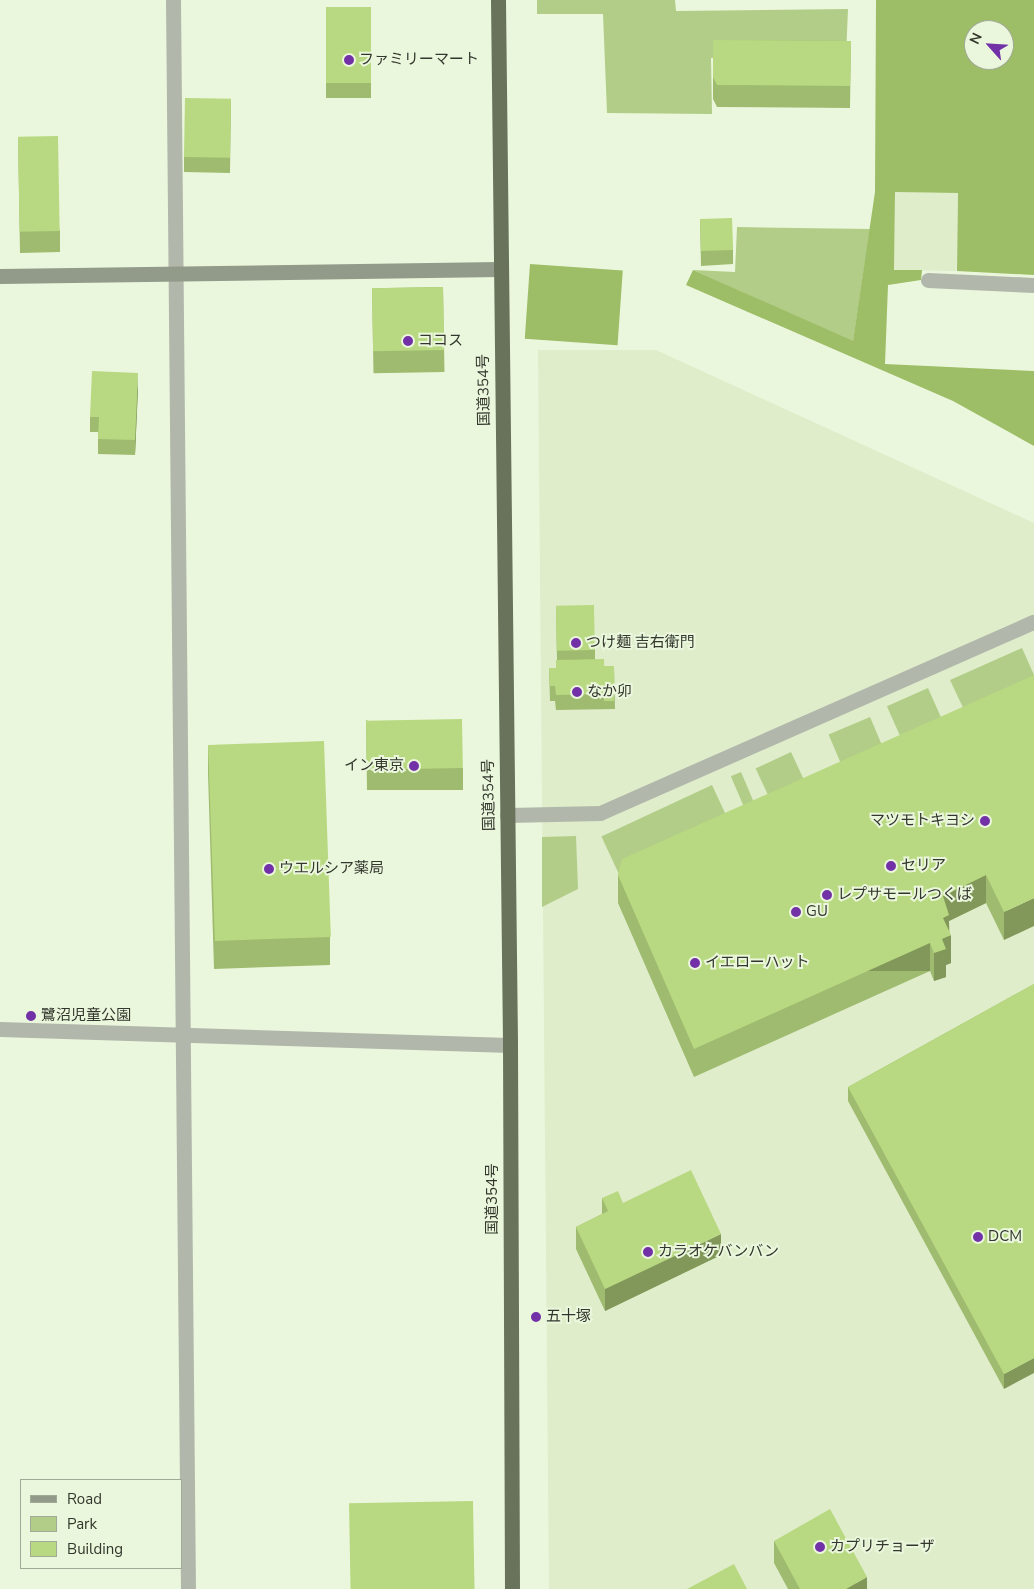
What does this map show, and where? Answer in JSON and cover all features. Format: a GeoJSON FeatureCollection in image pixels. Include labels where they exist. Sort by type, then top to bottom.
{"type":"FeatureCollection","features":[{"type":"Feature","properties":{"kind":"highway","name":"国道354号"},"geometry":{"type":"LineString","coordinates":[[498,0],[510,1045],[512,1589]]}},
{"type":"Feature","properties":{"kind":"street"},"geometry":{"type":"LineString","coordinates":[[173,0],[188,1589]]}},
{"type":"Feature","properties":{"kind":"street"},"geometry":{"type":"LineString","coordinates":[[0,276],[500,269]]}},
{"type":"Feature","properties":{"kind":"street"},"geometry":{"type":"LineString","coordinates":[[928,280],[1034,285]]}},
{"type":"Feature","properties":{"kind":"street"},"geometry":{"type":"LineString","coordinates":[[507,815],[600,813],[1034,622]]}},
{"type":"Feature","properties":{"kind":"street"},"geometry":{"type":"LineString","coordinates":[[0,1028],[510,1045]]}},
{"type":"Feature","properties":{"kind":"shaded area"},"geometry":{"type":"Polygon","coordinates":[[[895,192],[958,193],[957,271],[894,270],[895,192]]]}},
{"type":"Feature","properties":{"kind":"shaded area"},"geometry":{"type":"Polygon","coordinates":[[[538,350],[656,350],[1034,523],[1034,1589],[549,1589],[538,350]]]}},
{"type":"Feature","properties":{"kind":"green space"},"geometry":{"type":"Polygon","coordinates":[[[537,0],[675,0],[676,11],[848,9],[846,57],[711,58],[712,114],[607,113],[603,14],[537,14],[537,0]]]}},
{"type":"Feature","properties":{"kind":"green space"},"geometry":{"type":"Polygon","coordinates":[[[876,0],[1034,0],[1034,275],[957,271],[958,193],[895,192],[894,270],[922,270],[921,280],[888,285],[885,364],[1034,371],[1034,446],[953,401],[686,285],[693,270],[853,341],[875,192],[876,0]]]}},
{"type":"Feature","properties":{"kind":"green space"},"geometry":{"type":"Polygon","coordinates":[[[737,227],[870,229],[853,342],[693,270],[735,272],[737,227]]]}},
{"type":"Feature","properties":{"kind":"green space"},"geometry":{"type":"Polygon","coordinates":[[[530,264],[623,270],[618,345],[525,339],[530,264]]]}},
{"type":"Feature","properties":{"kind":"green space"},"geometry":{"type":"Polygon","coordinates":[[[1022,648],[1034,675],[966,714],[950,680],[1022,648]]]}},
{"type":"Feature","properties":{"kind":"green space"},"geometry":{"type":"Polygon","coordinates":[[[928,688],[944,724],[903,742],[887,706],[928,688]]]}},
{"type":"Feature","properties":{"kind":"green space"},"geometry":{"type":"Polygon","coordinates":[[[870,717],[885,752],[843,770],[829,735],[870,717]]]}},
{"type":"Feature","properties":{"kind":"green space"},"geometry":{"type":"Polygon","coordinates":[[[791,752],[807,786],[772,803],[756,768],[791,752]]]}},
{"type":"Feature","properties":{"kind":"green space"},"geometry":{"type":"Polygon","coordinates":[[[741,772],[757,809],[747,813],[731,776],[741,772]]]}},
{"type":"Feature","properties":{"kind":"green space"},"geometry":{"type":"Polygon","coordinates":[[[712,785],[730,824],[620,876],[601,837],[712,785]]]}},
{"type":"Feature","properties":{"kind":"green space"},"geometry":{"type":"Polygon","coordinates":[[[576,836],[578,889],[542,907],[542,837],[576,836]]]}},
{"type":"Feature","properties":{"kind":"building","name":"ファミリーマート"},"geometry":{"type":"Polygon","coordinates":[[[326,7],[371,7],[371,83],[326,83],[326,7]]]}},
{"type":"Feature","properties":{"kind":"building"},"geometry":{"type":"Polygon","coordinates":[[[713,40],[851,41],[850,86],[717,85],[713,77],[713,40]]]}},
{"type":"Feature","properties":{"kind":"building"},"geometry":{"type":"Polygon","coordinates":[[[185,98],[231,99],[230,158],[184,157],[185,98]]]}},
{"type":"Feature","properties":{"kind":"building"},"geometry":{"type":"Polygon","coordinates":[[[58,136],[60,231],[20,232],[18,137],[58,136]]]}},
{"type":"Feature","properties":{"kind":"building"},"geometry":{"type":"Polygon","coordinates":[[[732,218],[733,250],[701,251],[700,219],[732,218]]]}},
{"type":"Feature","properties":{"kind":"building","name":"ココス"},"geometry":{"type":"Polygon","coordinates":[[[443,287],[444,350],[373,351],[372,288],[443,287]]]}},
{"type":"Feature","properties":{"kind":"building"},"geometry":{"type":"Polygon","coordinates":[[[92,371],[138,373],[135,440],[98,439],[99,417],[90,417],[92,371]]]}},
{"type":"Feature","properties":{"kind":"building","name":"つけ麺 吉右衛門"},"geometry":{"type":"Polygon","coordinates":[[[594,605],[595,650],[557,651],[556,606],[594,605]]]}},
{"type":"Feature","properties":{"kind":"building"},"geometry":{"type":"Polygon","coordinates":[[[604,659],[605,694],[556,695],[555,686],[550,686],[549,668],[556,668],[556,660],[604,659]]]}},
{"type":"Feature","properties":{"kind":"building"},"geometry":{"type":"Polygon","coordinates":[[[604,666],[614,666],[614,701],[604,701],[604,666]]]}},
{"type":"Feature","properties":{"kind":"building","name":"レプサモールつくば"},"geometry":{"type":"Polygon","coordinates":[[[1034,675],[1034,898],[1004,912],[986,875],[943,896],[949,915],[943,918],[951,935],[942,939],[946,949],[934,953],[930,943],[694,1049],[618,875],[622,859],[1034,675]]]}},
{"type":"Feature","properties":{"kind":"building"},"geometry":{"type":"Polygon","coordinates":[[[462,719],[463,768],[367,770],[366,721],[462,719]]]}},
{"type":"Feature","properties":{"kind":"building","name":"ウエルシア薬局"},"geometry":{"type":"Polygon","coordinates":[[[324,741],[331,937],[215,941],[208,745],[324,741]]]}},
{"type":"Feature","properties":{"kind":"building","name":"DCM"},"geometry":{"type":"Polygon","coordinates":[[[1034,984],[1034,1358],[1004,1374],[848,1087],[1034,984]]]}},
{"type":"Feature","properties":{"kind":"building","name":"カラオケバンバン"},"geometry":{"type":"Polygon","coordinates":[[[691,1170],[721,1234],[605,1289],[576,1227],[608,1211],[602,1198],[618,1191],[623,1203],[691,1170]]]}},
{"type":"Feature","properties":{"kind":"building"},"geometry":{"type":"Polygon","coordinates":[[[473,1501],[475,1589],[351,1589],[349,1503],[473,1501]]]}},
{"type":"Feature","properties":{"kind":"building"},"geometry":{"type":"Polygon","coordinates":[[[830,1509],[867,1577],[846,1589],[800,1589],[774,1541],[830,1509]]]}},
{"type":"Feature","properties":{"kind":"building"},"geometry":{"type":"Polygon","coordinates":[[[734,1564],[747,1589],[687,1589],[734,1564]]]}},
{"type":"Feature","properties":{"kind":"place","name":"ファミリーマート"},"geometry":{"type":"Point","coordinates":[349,60]}},
{"type":"Feature","properties":{"kind":"place","name":"ココス"},"geometry":{"type":"Point","coordinates":[408,341]}},
{"type":"Feature","properties":{"kind":"place","name":"つけ麺 吉右衛門"},"geometry":{"type":"Point","coordinates":[576,643]}},
{"type":"Feature","properties":{"kind":"place","name":"なか卯"},"geometry":{"type":"Point","coordinates":[577,692]}},
{"type":"Feature","properties":{"kind":"place","name":"イン東京"},"geometry":{"type":"Point","coordinates":[414,766]}},
{"type":"Feature","properties":{"kind":"place","name":"マツモトキヨシ"},"geometry":{"type":"Point","coordinates":[985,821]}},
{"type":"Feature","properties":{"kind":"place","name":"セリア"},"geometry":{"type":"Point","coordinates":[891,866]}},
{"type":"Feature","properties":{"kind":"place","name":"ウエルシア薬局"},"geometry":{"type":"Point","coordinates":[269,869]}},
{"type":"Feature","properties":{"kind":"place","name":"レプサモールつくば"},"geometry":{"type":"Point","coordinates":[827,895]}},
{"type":"Feature","properties":{"kind":"place","name":"GU"},"geometry":{"type":"Point","coordinates":[796,912]}},
{"type":"Feature","properties":{"kind":"place","name":"イエローハット"},"geometry":{"type":"Point","coordinates":[695,963]}},
{"type":"Feature","properties":{"kind":"place","name":"鷺沼児童公園"},"geometry":{"type":"Point","coordinates":[31,1016]}},
{"type":"Feature","properties":{"kind":"place","name":"DCM"},"geometry":{"type":"Point","coordinates":[978,1237]}},
{"type":"Feature","properties":{"kind":"place","name":"カラオケバンバン"},"geometry":{"type":"Point","coordinates":[648,1252]}},
{"type":"Feature","properties":{"kind":"place","name":"五十塚"},"geometry":{"type":"Point","coordinates":[536,1317]}},
{"type":"Feature","properties":{"kind":"place","name":"カプリチョーザ"},"geometry":{"type":"Point","coordinates":[820,1547]}}]}
